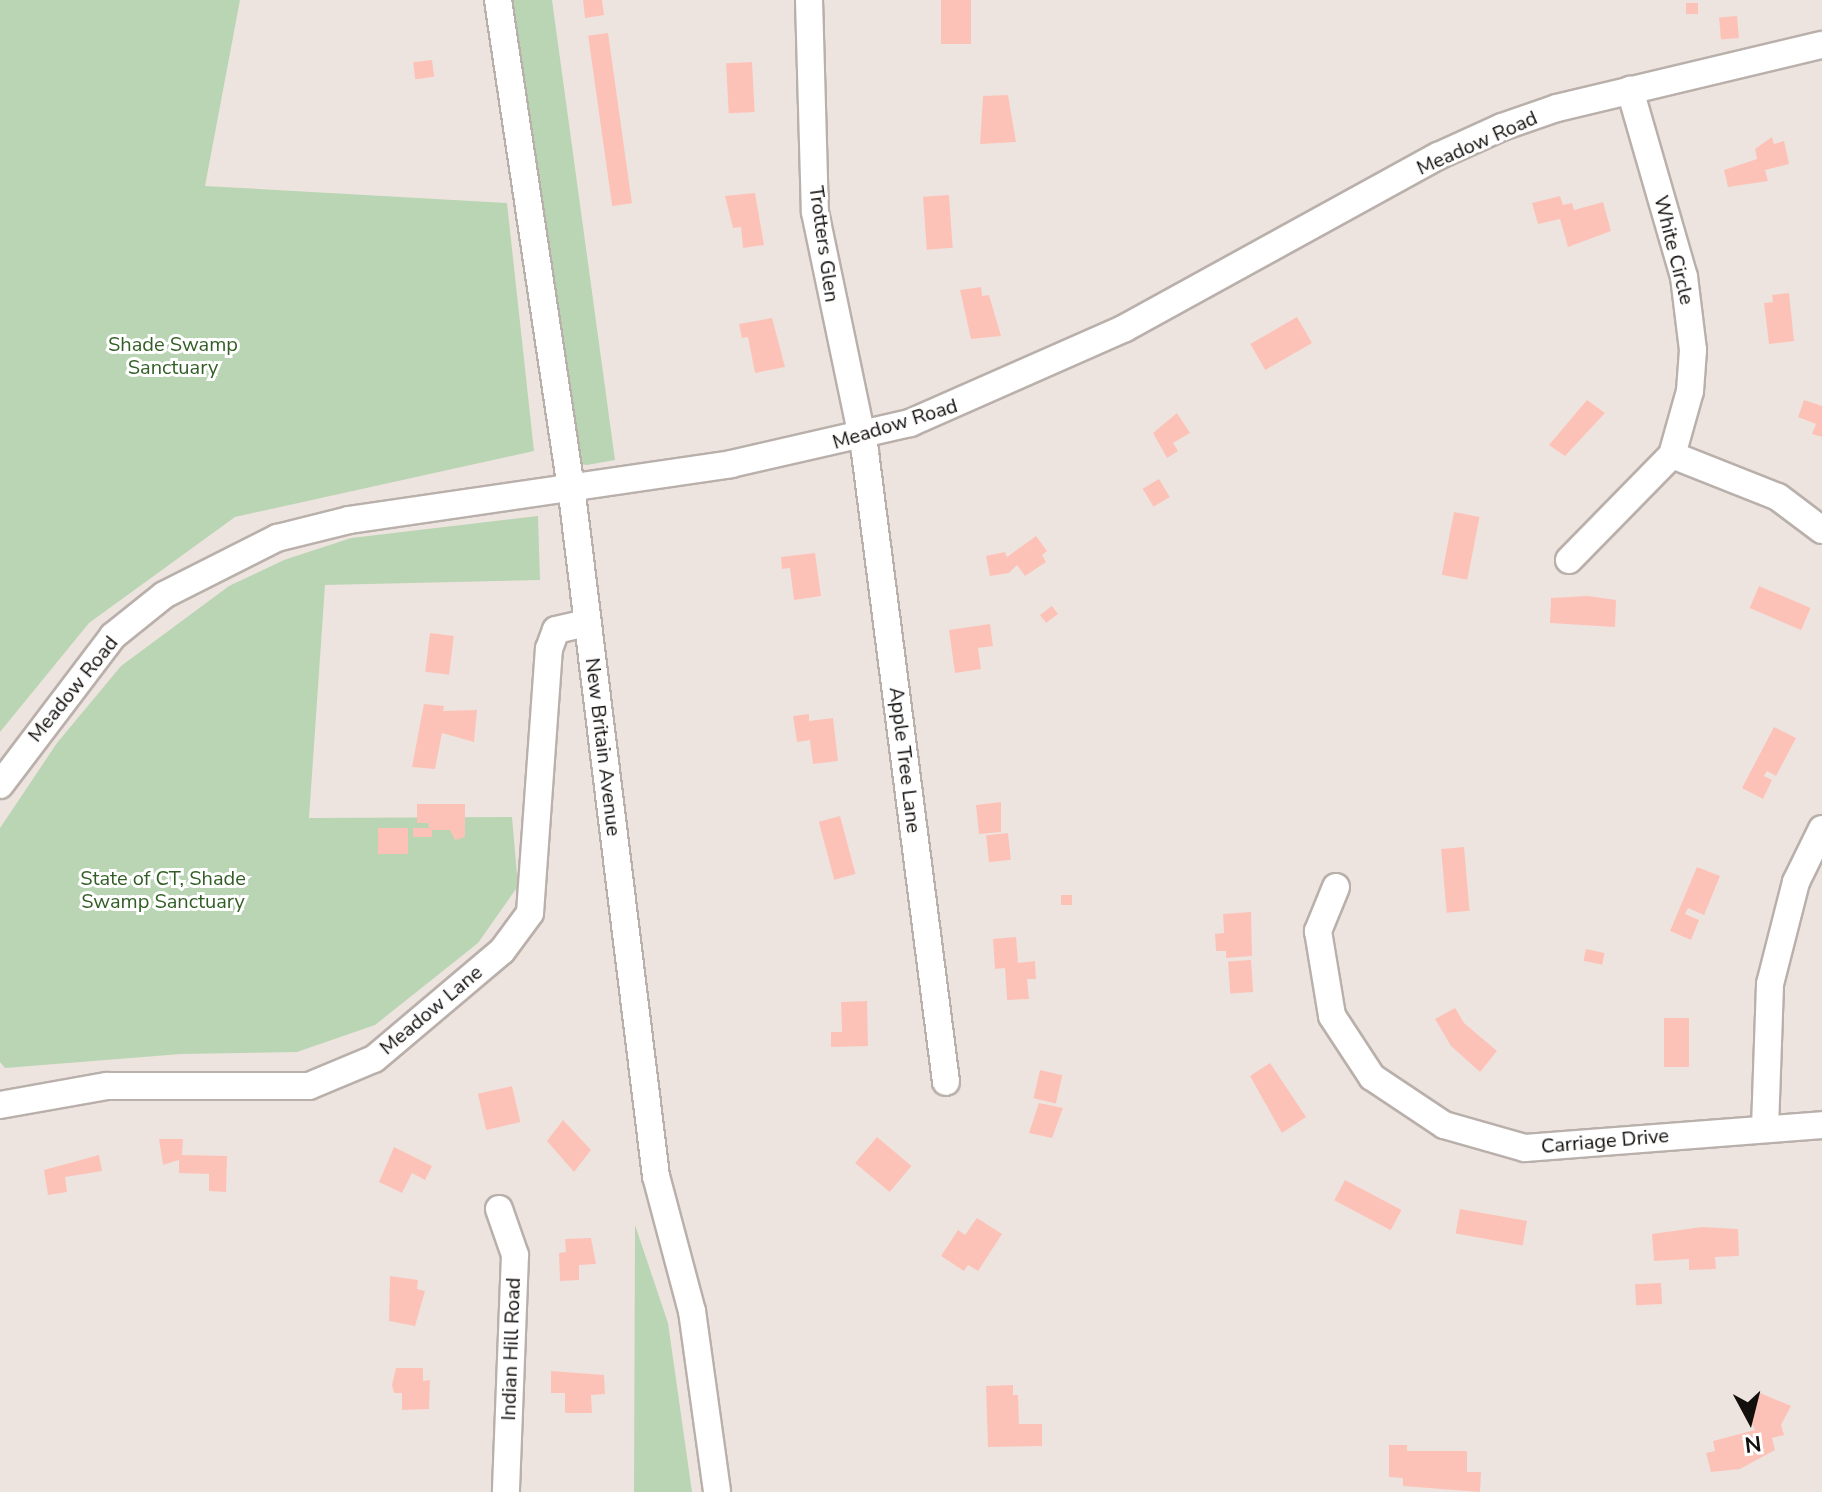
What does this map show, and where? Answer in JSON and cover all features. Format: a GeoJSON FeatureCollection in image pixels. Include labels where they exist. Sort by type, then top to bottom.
{"type":"FeatureCollection","features":[{"type":"Feature","properties":{"kind":"street","name":"New Britain Avenue"},"geometry":{"type":"LineString","coordinates":[[498,0],[571,486],[656,1176],[692,1311],[717,1492]]}},
{"type":"Feature","properties":{"kind":"street","name":"Trotters Glen"},"geometry":{"type":"LineString","coordinates":[[809,0],[815,212],[861,438]]}},
{"type":"Feature","properties":{"kind":"street","name":"Meadow Road"},"geometry":{"type":"LineString","coordinates":[[0,785],[113,636],[164,595],[228,559],[277,538],[349,520],[731,464],[861,438],[961,405],[1125,328],[1489,133],[1630,90],[1822,45]]}},
{"type":"Feature","properties":{"kind":"street","name":"White Circle"},"geometry":{"type":"LineString","coordinates":[[1569,560],[1672,455],[1690,391],[1690,310],[1630,90]]}},
{"type":"Feature","properties":{"kind":"street","name":"Apple Tree Lane"},"geometry":{"type":"LineString","coordinates":[[861,438],[946,1082]]}},
{"type":"Feature","properties":{"kind":"street"},"geometry":{"type":"LineString","coordinates":[[1672,455],[1778,497],[1822,530]]}},
{"type":"Feature","properties":{"kind":"street","name":"Meadow Lane"},"geometry":{"type":"LineString","coordinates":[[0,1105],[107,1086],[309,1086],[374,1059],[502,951],[530,913],[549,649],[556,630],[587,623]]}},
{"type":"Feature","properties":{"kind":"street"},"geometry":{"type":"LineString","coordinates":[[1765,1128],[1770,984],[1796,882],[1822,829]]}},
{"type":"Feature","properties":{"kind":"street","name":"Carriage Drive"},"geometry":{"type":"LineString","coordinates":[[1336,887],[1318,931],[1332,1016],[1372,1077],[1444,1125],[1525,1148],[1822,1125]]}},
{"type":"Feature","properties":{"kind":"street","name":"Indian Hill Road"},"geometry":{"type":"LineString","coordinates":[[499,1209],[515,1255],[506,1492]]}},
{"type":"Feature","properties":{"kind":"green space","name":"Shade Swamp Sanctuary"},"geometry":{"type":"Polygon","coordinates":[[[0,0],[240,0],[205,186],[507,203],[534,451],[235,517],[89,623],[0,732],[0,0]]]}},
{"type":"Feature","properties":{"kind":"green space"},"geometry":{"type":"Polygon","coordinates":[[[512,0],[552,0],[615,460],[581,464],[512,0]]]}},
{"type":"Feature","properties":{"kind":"green space","name":"State of CT, Shade Swamp Sanctuary"},"geometry":{"type":"Polygon","coordinates":[[[538,516],[540,580],[325,585],[309,818],[512,817],[518,886],[478,943],[375,1025],[297,1052],[181,1054],[5,1068],[0,1062],[0,828],[57,743],[121,666],[229,586],[284,560],[351,538],[538,516]]]}},
{"type":"Feature","properties":{"kind":"green space"},"geometry":{"type":"Polygon","coordinates":[[[635,1225],[668,1323],[692,1492],[634,1492],[635,1225]]]}},
{"type":"Feature","properties":{"kind":"building"},"geometry":{"type":"Polygon","coordinates":[[[583,0],[602,0],[604,15],[585,18],[583,0]]]}},
{"type":"Feature","properties":{"kind":"building"},"geometry":{"type":"Polygon","coordinates":[[[941,0],[971,0],[971,44],[941,44],[941,0]]]}},
{"type":"Feature","properties":{"kind":"building"},"geometry":{"type":"Polygon","coordinates":[[[1686,3],[1698,3],[1698,14],[1686,14],[1686,3]]]}},
{"type":"Feature","properties":{"kind":"building"},"geometry":{"type":"Polygon","coordinates":[[[1737,16],[1739,38],[1721,39],[1719,18],[1737,16]]]}},
{"type":"Feature","properties":{"kind":"building"},"geometry":{"type":"Polygon","coordinates":[[[608,33],[632,203],[612,206],[588,36],[608,33]]]}},
{"type":"Feature","properties":{"kind":"building"},"geometry":{"type":"Polygon","coordinates":[[[432,60],[434,77],[415,79],[413,62],[432,60]]]}},
{"type":"Feature","properties":{"kind":"building"},"geometry":{"type":"Polygon","coordinates":[[[752,62],[755,112],[729,113],[726,63],[752,62]]]}},
{"type":"Feature","properties":{"kind":"building"},"geometry":{"type":"Polygon","coordinates":[[[1008,95],[1016,142],[980,144],[983,96],[1008,95]]]}},
{"type":"Feature","properties":{"kind":"building"},"geometry":{"type":"Polygon","coordinates":[[[1772,137],[1774,144],[1784,141],[1789,164],[1765,170],[1768,181],[1728,187],[1724,170],[1757,159],[1755,149],[1772,137]]]}},
{"type":"Feature","properties":{"kind":"building"},"geometry":{"type":"Polygon","coordinates":[[[755,193],[764,245],[743,248],[741,227],[733,228],[725,196],[755,193]]]}},
{"type":"Feature","properties":{"kind":"building"},"geometry":{"type":"Polygon","coordinates":[[[949,195],[953,248],[927,250],[923,197],[949,195]]]}},
{"type":"Feature","properties":{"kind":"building"},"geometry":{"type":"Polygon","coordinates":[[[1560,196],[1563,205],[1572,203],[1574,210],[1603,202],[1611,231],[1568,247],[1560,219],[1538,224],[1532,203],[1560,196]]]}},
{"type":"Feature","properties":{"kind":"building"},"geometry":{"type":"Polygon","coordinates":[[[981,287],[982,296],[989,295],[1001,336],[971,339],[960,290],[981,287]]]}},
{"type":"Feature","properties":{"kind":"building"},"geometry":{"type":"Polygon","coordinates":[[[1789,293],[1794,341],[1769,344],[1764,303],[1773,302],[1772,295],[1789,293]]]}},
{"type":"Feature","properties":{"kind":"building"},"geometry":{"type":"Polygon","coordinates":[[[1297,317],[1312,343],[1265,370],[1250,344],[1297,317]]]}},
{"type":"Feature","properties":{"kind":"building"},"geometry":{"type":"Polygon","coordinates":[[[772,318],[785,367],[755,373],[748,337],[742,338],[739,324],[772,318]]]}},
{"type":"Feature","properties":{"kind":"building"},"geometry":{"type":"Polygon","coordinates":[[[1587,400],[1605,413],[1565,456],[1549,445],[1587,400]]]}},
{"type":"Feature","properties":{"kind":"building"},"geometry":{"type":"Polygon","coordinates":[[[1804,400],[1822,406],[1822,437],[1812,434],[1816,424],[1798,417],[1804,400]]]}},
{"type":"Feature","properties":{"kind":"building"},"geometry":{"type":"Polygon","coordinates":[[[1177,413],[1190,433],[1173,443],[1178,451],[1167,458],[1153,433],[1177,413]]]}},
{"type":"Feature","properties":{"kind":"building"},"geometry":{"type":"Polygon","coordinates":[[[1159,479],[1170,497],[1154,507],[1143,489],[1159,479]]]}},
{"type":"Feature","properties":{"kind":"building"},"geometry":{"type":"Polygon","coordinates":[[[1454,512],[1480,517],[1467,580],[1442,575],[1454,512]]]}},
{"type":"Feature","properties":{"kind":"building"},"geometry":{"type":"Polygon","coordinates":[[[1036,536],[1047,551],[1042,555],[1046,562],[1025,576],[1017,565],[1009,573],[990,576],[986,556],[1005,552],[1007,557],[1036,536]]]}},
{"type":"Feature","properties":{"kind":"building"},"geometry":{"type":"Polygon","coordinates":[[[815,553],[821,596],[794,600],[790,568],[782,569],[781,557],[815,553]]]}},
{"type":"Feature","properties":{"kind":"building"},"geometry":{"type":"Polygon","coordinates":[[[1759,586],[1811,608],[1801,630],[1750,608],[1759,586]]]}},
{"type":"Feature","properties":{"kind":"building"},"geometry":{"type":"Polygon","coordinates":[[[1588,596],[1616,600],[1615,627],[1550,623],[1551,598],[1588,596]]]}},
{"type":"Feature","properties":{"kind":"building"},"geometry":{"type":"Polygon","coordinates":[[[1052,606],[1058,614],[1046,623],[1040,615],[1052,606]]]}},
{"type":"Feature","properties":{"kind":"building"},"geometry":{"type":"Polygon","coordinates":[[[990,624],[993,646],[978,648],[981,669],[955,673],[949,630],[990,624]]]}},
{"type":"Feature","properties":{"kind":"building"},"geometry":{"type":"Polygon","coordinates":[[[430,633],[454,636],[449,675],[425,672],[430,633]]]}},
{"type":"Feature","properties":{"kind":"building"},"geometry":{"type":"Polygon","coordinates":[[[424,704],[444,706],[443,711],[477,710],[474,742],[442,733],[435,769],[412,767],[424,704]]]}},
{"type":"Feature","properties":{"kind":"building"},"geometry":{"type":"Polygon","coordinates":[[[809,714],[809,721],[833,718],[838,761],[813,764],[810,740],[797,742],[793,716],[809,714]]]}},
{"type":"Feature","properties":{"kind":"building"},"geometry":{"type":"Polygon","coordinates":[[[1774,727],[1796,738],[1776,776],[1767,771],[1764,776],[1772,780],[1763,799],[1742,788],[1774,727]]]}},
{"type":"Feature","properties":{"kind":"building"},"geometry":{"type":"Polygon","coordinates":[[[1001,802],[1001,832],[979,834],[976,805],[1001,802]]]}},
{"type":"Feature","properties":{"kind":"building"},"geometry":{"type":"Polygon","coordinates":[[[417,804],[465,804],[465,837],[455,840],[450,830],[432,830],[432,837],[413,837],[413,828],[429,828],[428,823],[417,823],[417,804]]]}},
{"type":"Feature","properties":{"kind":"building"},"geometry":{"type":"Polygon","coordinates":[[[840,816],[856,874],[834,880],[819,822],[840,816]]]}},
{"type":"Feature","properties":{"kind":"building"},"geometry":{"type":"Polygon","coordinates":[[[378,828],[408,828],[408,854],[378,854],[378,828]]]}},
{"type":"Feature","properties":{"kind":"building"},"geometry":{"type":"Polygon","coordinates":[[[1008,833],[1011,860],[989,862],[986,835],[1008,833]]]}},
{"type":"Feature","properties":{"kind":"building"},"geometry":{"type":"Polygon","coordinates":[[[1464,847],[1470,911],[1447,913],[1441,849],[1464,847]]]}},
{"type":"Feature","properties":{"kind":"building"},"geometry":{"type":"Polygon","coordinates":[[[1697,867],[1720,876],[1704,915],[1688,908],[1685,914],[1699,920],[1691,940],[1670,931],[1697,867]]]}},
{"type":"Feature","properties":{"kind":"building"},"geometry":{"type":"Polygon","coordinates":[[[1061,895],[1072,895],[1072,905],[1061,905],[1061,895]]]}},
{"type":"Feature","properties":{"kind":"building"},"geometry":{"type":"Polygon","coordinates":[[[1251,912],[1252,956],[1226,958],[1226,951],[1216,951],[1215,934],[1224,933],[1223,914],[1251,912]]]}},
{"type":"Feature","properties":{"kind":"building"},"geometry":{"type":"Polygon","coordinates":[[[1016,937],[1018,963],[1035,961],[1036,979],[1027,979],[1029,999],[1007,1000],[1005,968],[995,969],[993,939],[1016,937]]]}},
{"type":"Feature","properties":{"kind":"building"},"geometry":{"type":"Polygon","coordinates":[[[1586,949],[1605,953],[1602,965],[1584,961],[1586,949]]]}},
{"type":"Feature","properties":{"kind":"building"},"geometry":{"type":"Polygon","coordinates":[[[1251,960],[1253,992],[1230,994],[1228,962],[1251,960]]]}},
{"type":"Feature","properties":{"kind":"building"},"geometry":{"type":"Polygon","coordinates":[[[867,1001],[868,1046],[831,1047],[831,1032],[842,1032],[841,1002],[867,1001]]]}},
{"type":"Feature","properties":{"kind":"building"},"geometry":{"type":"Polygon","coordinates":[[[1455,1008],[1464,1023],[1497,1051],[1480,1072],[1451,1046],[1435,1019],[1455,1008]]]}},
{"type":"Feature","properties":{"kind":"building"},"geometry":{"type":"Polygon","coordinates":[[[1664,1018],[1689,1018],[1689,1067],[1664,1067],[1664,1018]]]}},
{"type":"Feature","properties":{"kind":"building"},"geometry":{"type":"Polygon","coordinates":[[[1270,1063],[1306,1117],[1282,1133],[1250,1076],[1270,1063]]]}},
{"type":"Feature","properties":{"kind":"building"},"geometry":{"type":"Polygon","coordinates":[[[1040,1070],[1062,1075],[1056,1103],[1033,1098],[1040,1070]]]}},
{"type":"Feature","properties":{"kind":"building"},"geometry":{"type":"Polygon","coordinates":[[[512,1086],[520,1122],[486,1130],[478,1094],[512,1086]]]}},
{"type":"Feature","properties":{"kind":"building"},"geometry":{"type":"Polygon","coordinates":[[[1039,1103],[1063,1108],[1052,1138],[1029,1133],[1039,1103]]]}},
{"type":"Feature","properties":{"kind":"building"},"geometry":{"type":"Polygon","coordinates":[[[563,1120],[591,1150],[574,1172],[547,1141],[563,1120]]]}},
{"type":"Feature","properties":{"kind":"building"},"geometry":{"type":"Polygon","coordinates":[[[877,1137],[911,1166],[890,1192],[855,1163],[877,1137]]]}},
{"type":"Feature","properties":{"kind":"building"},"geometry":{"type":"Polygon","coordinates":[[[159,1139],[183,1139],[182,1155],[227,1156],[226,1192],[209,1191],[209,1174],[179,1173],[179,1160],[163,1165],[159,1139]]]}},
{"type":"Feature","properties":{"kind":"building"},"geometry":{"type":"Polygon","coordinates":[[[394,1147],[432,1166],[425,1180],[412,1173],[402,1193],[379,1182],[394,1147]]]}},
{"type":"Feature","properties":{"kind":"building"},"geometry":{"type":"Polygon","coordinates":[[[99,1155],[102,1171],[65,1177],[67,1192],[48,1195],[44,1170],[99,1155]]]}},
{"type":"Feature","properties":{"kind":"building"},"geometry":{"type":"Polygon","coordinates":[[[1345,1180],[1402,1210],[1391,1230],[1334,1200],[1345,1180]]]}},
{"type":"Feature","properties":{"kind":"building"},"geometry":{"type":"Polygon","coordinates":[[[1460,1209],[1527,1221],[1523,1245],[1456,1234],[1460,1209]]]}},
{"type":"Feature","properties":{"kind":"building"},"geometry":{"type":"Polygon","coordinates":[[[977,1218],[1002,1234],[978,1271],[968,1265],[964,1271],[941,1256],[958,1230],[965,1235],[977,1218]]]}},
{"type":"Feature","properties":{"kind":"building"},"geometry":{"type":"Polygon","coordinates":[[[1702,1227],[1738,1229],[1739,1256],[1715,1257],[1716,1269],[1689,1270],[1689,1259],[1654,1261],[1652,1234],[1702,1227]]]}},
{"type":"Feature","properties":{"kind":"building"},"geometry":{"type":"Polygon","coordinates":[[[591,1238],[596,1264],[579,1265],[579,1280],[560,1281],[559,1253],[566,1252],[565,1239],[591,1238]]]}},
{"type":"Feature","properties":{"kind":"building"},"geometry":{"type":"Polygon","coordinates":[[[390,1276],[418,1280],[417,1289],[425,1291],[415,1326],[389,1321],[390,1276]]]}},
{"type":"Feature","properties":{"kind":"building"},"geometry":{"type":"Polygon","coordinates":[[[1661,1283],[1662,1304],[1636,1305],[1635,1284],[1661,1283]]]}},
{"type":"Feature","properties":{"kind":"building"},"geometry":{"type":"Polygon","coordinates":[[[396,1368],[423,1368],[423,1381],[430,1380],[429,1409],[402,1410],[402,1393],[394,1393],[392,1385],[396,1368]]]}},
{"type":"Feature","properties":{"kind":"building"},"geometry":{"type":"Polygon","coordinates":[[[551,1371],[604,1375],[605,1394],[591,1395],[592,1413],[565,1413],[565,1393],[551,1393],[551,1371]]]}},
{"type":"Feature","properties":{"kind":"building"},"geometry":{"type":"Polygon","coordinates":[[[1013,1385],[1013,1395],[1018,1395],[1019,1424],[1042,1424],[1042,1446],[988,1447],[986,1386],[1013,1385]]]}},
{"type":"Feature","properties":{"kind":"building"},"geometry":{"type":"Polygon","coordinates":[[[1760,1393],[1791,1406],[1781,1425],[1784,1435],[1772,1438],[1775,1450],[1740,1469],[1711,1472],[1706,1453],[1715,1451],[1713,1441],[1755,1430],[1748,1416],[1760,1393]]]}},
{"type":"Feature","properties":{"kind":"building"},"geometry":{"type":"Polygon","coordinates":[[[1389,1445],[1407,1445],[1407,1451],[1467,1451],[1467,1472],[1481,1472],[1480,1492],[1403,1486],[1403,1478],[1389,1477],[1389,1445]]]}}]}
